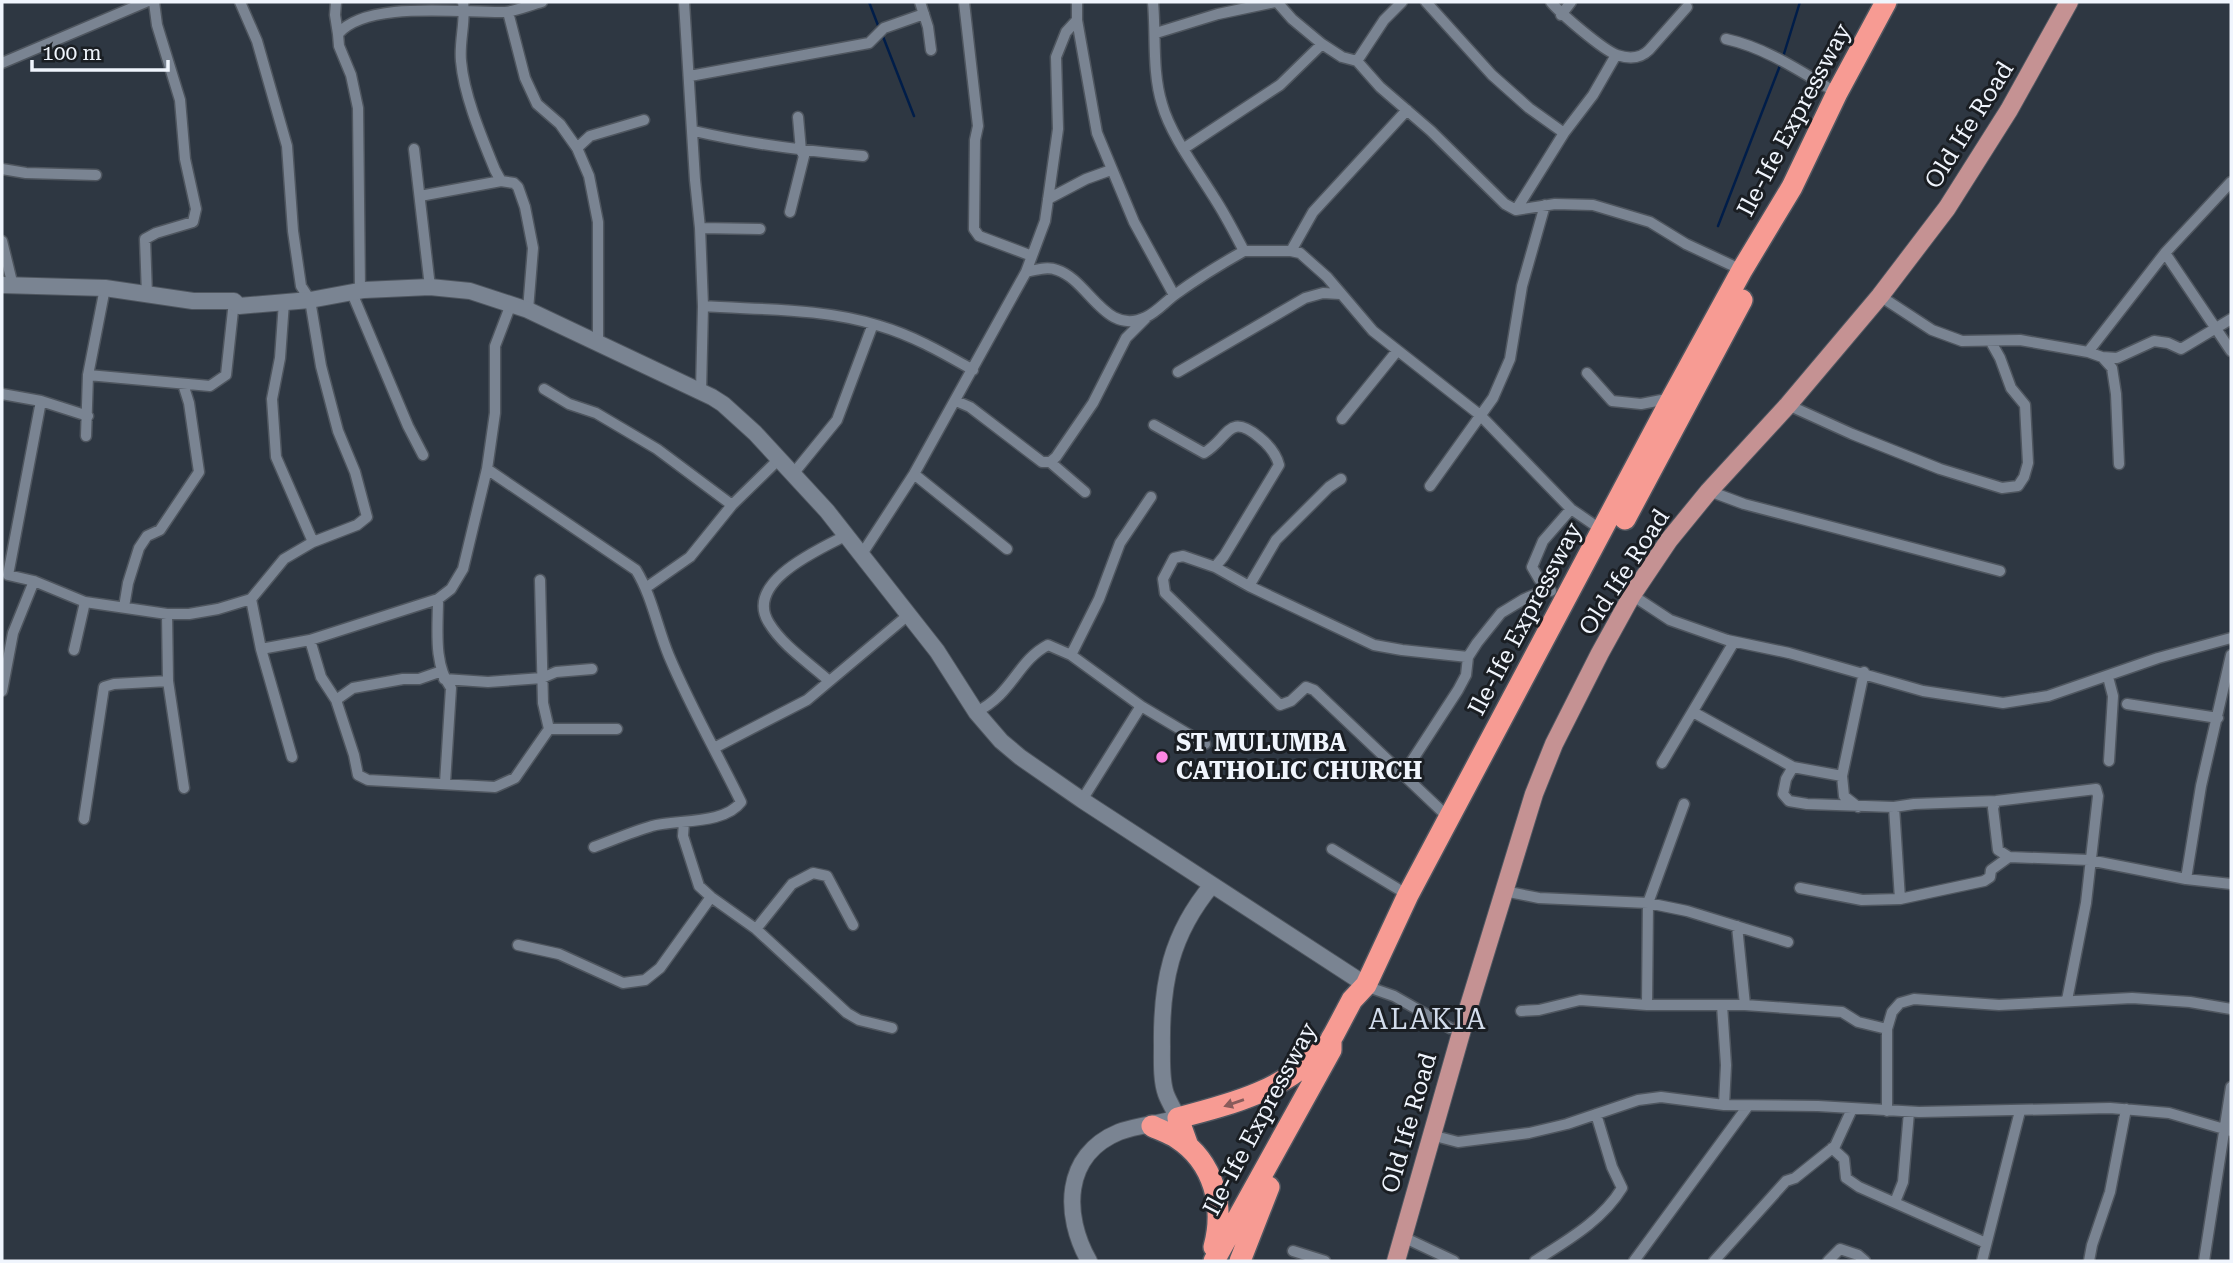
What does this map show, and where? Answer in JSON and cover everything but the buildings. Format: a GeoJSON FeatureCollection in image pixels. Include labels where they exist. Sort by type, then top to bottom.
{"type":"FeatureCollection","features":[{"type":"Feature","properties":{"kind":"highway","name":"Ile-Ife Expressway"},"geometry":{"type":"LineString","coordinates":[[1212,1261],[1331,1050],[1331,1039],[1352,1000],[1370,987],[1408,895],[1450,818],[1557,595],[1603,531],[1742,270],[1792,187],[1837,93],[1886,2]]}},
{"type":"Feature","properties":{"kind":"highway","name":"Ile-Ife Expressway"},"geometry":{"type":"LineString","coordinates":[[1228,1261],[1370,987],[1901,2]]}},
{"type":"Feature","properties":{"kind":"highway"},"geometry":{"type":"LineString","coordinates":[[1212,1261],[1220,1219],[1217,1199],[1208,1169],[1188,1146],[1178,1118],[1231,1105],[1270,1088],[1303,1067],[1331,1039]]}},
{"type":"Feature","properties":{"kind":"highway"},"geometry":{"type":"LineString","coordinates":[[1143,1127],[1188,1146]]}},
{"type":"Feature","properties":{"kind":"highway"},"geometry":{"type":"LineString","coordinates":[[1240,1261],[1269,1186]]}},
{"type":"Feature","properties":{"kind":"main road","name":"Old Ife Road"},"geometry":{"type":"LineString","coordinates":[[1384,1261],[1450,1028],[1466,999],[1534,794],[1554,744],[1632,595],[1669,540],[1709,491],[1788,405],[1870,290],[1937,203],[1999,105],[2056,2]]}},
{"type":"Feature","properties":{"kind":"main road","name":"Old Ife Road"},"geometry":{"type":"LineString","coordinates":[[1396,1261],[1522,791],[1543,740],[1589,649],[1621,590],[1659,534],[1699,485],[1880,296],[1947,208],[2010,110],[2069,2]]}},
{"type":"Feature","properties":{"kind":"street"},"geometry":{"type":"LineString","coordinates":[[2,63],[146,2]]}},
{"type":"Feature","properties":{"kind":"street"},"geometry":{"type":"LineString","coordinates":[[147,295],[145,239],[193,222],[196,208],[185,159],[180,100],[157,25],[154,2]]}},
{"type":"Feature","properties":{"kind":"street"},"geometry":{"type":"LineString","coordinates":[[41,401],[8,575],[34,581],[86,601],[167,614],[218,610],[251,599],[284,559],[313,542],[357,525],[367,516],[355,472],[338,431],[321,366],[310,300],[300,286],[287,146],[257,41],[240,2]]}},
{"type":"Feature","properties":{"kind":"street"},"geometry":{"type":"LineString","coordinates":[[336,2],[339,46],[351,75],[358,108],[356,292],[408,426],[423,455]]}},
{"type":"Feature","properties":{"kind":"street"},"geometry":{"type":"LineString","coordinates":[[338,34],[346,23],[390,8],[464,6],[508,12],[541,2]]}},
{"type":"Feature","properties":{"kind":"street"},"geometry":{"type":"LineString","coordinates":[[684,2],[700,228],[703,306],[701,391]]}},
{"type":"Feature","properties":{"kind":"street"},"geometry":{"type":"LineString","coordinates":[[690,76],[869,43],[884,28],[934,2]]}},
{"type":"Feature","properties":{"kind":"street"},"geometry":{"type":"LineString","coordinates":[[964,2],[978,126],[975,140],[974,229],[979,236],[1032,256]]}},
{"type":"Feature","properties":{"kind":"street"},"geometry":{"type":"LineString","coordinates":[[1077,2],[1077,20],[1097,133],[1134,222],[1174,295]]}},
{"type":"Feature","properties":{"kind":"street"},"geometry":{"type":"LineString","coordinates":[[1153,2],[1156,61],[1162,105],[1183,149],[1216,200],[1244,251]]}},
{"type":"Feature","properties":{"kind":"street"},"geometry":{"type":"LineString","coordinates":[[1156,33],[1218,13],[1276,2],[1322,44],[1342,57],[1357,61],[1380,87],[1505,204],[1516,210],[1545,205],[1593,205],[1650,222],[1686,244],[1742,270]]}},
{"type":"Feature","properties":{"kind":"street"},"geometry":{"type":"LineString","coordinates":[[1357,61],[1384,20],[1402,2]]}},
{"type":"Feature","properties":{"kind":"street"},"geometry":{"type":"LineString","coordinates":[[1426,2],[1492,75],[1564,134]]}},
{"type":"Feature","properties":{"kind":"street"},"geometry":{"type":"LineString","coordinates":[[1550,2],[1561,15],[1616,55],[1635,58],[1643,56],[1687,7]]}},
{"type":"Feature","properties":{"kind":"street"},"geometry":{"type":"LineString","coordinates":[[1561,15],[1571,2]]}},
{"type":"Feature","properties":{"kind":"street"},"geometry":{"type":"LineString","coordinates":[[464,6],[461,61],[484,142],[501,181]]}},
{"type":"Feature","properties":{"kind":"street"},"geometry":{"type":"LineString","coordinates":[[921,7],[931,50]]}},
{"type":"Feature","properties":{"kind":"street"},"geometry":{"type":"LineString","coordinates":[[508,12],[525,78],[537,104],[560,124],[578,148],[589,176],[598,222],[598,343]]}},
{"type":"Feature","properties":{"kind":"street"},"geometry":{"type":"LineString","coordinates":[[862,554],[914,474],[1026,272],[1045,221],[1058,129],[1056,57],[1066,32],[1077,20]]}},
{"type":"Feature","properties":{"kind":"street"},"geometry":{"type":"LineString","coordinates":[[1726,39],[1751,44],[1837,93]]}},
{"type":"Feature","properties":{"kind":"street"},"geometry":{"type":"LineString","coordinates":[[1183,149],[1280,85],[1322,44]]}},
{"type":"Feature","properties":{"kind":"street"},"geometry":{"type":"LineString","coordinates":[[1516,210],[1564,134],[1593,95],[1616,55]]}},
{"type":"Feature","properties":{"kind":"street"},"geometry":{"type":"LineString","coordinates":[[1292,251],[1313,212],[1407,110]]}},
{"type":"Feature","properties":{"kind":"street"},"geometry":{"type":"LineString","coordinates":[[790,212],[804,156],[801,151],[798,117]]}},
{"type":"Feature","properties":{"kind":"street"},"geometry":{"type":"LineString","coordinates":[[578,148],[590,136],[644,120]]}},
{"type":"Feature","properties":{"kind":"street"},"geometry":{"type":"LineString","coordinates":[[694,131],[748,144],[863,156]]}},
{"type":"Feature","properties":{"kind":"street"},"geometry":{"type":"LineString","coordinates":[[414,149],[430,287]]}},
{"type":"Feature","properties":{"kind":"street"},"geometry":{"type":"LineString","coordinates":[[2,169],[26,173],[96,175]]}},
{"type":"Feature","properties":{"kind":"street"},"geometry":{"type":"LineString","coordinates":[[1048,199],[1086,179],[1111,170]]}},
{"type":"Feature","properties":{"kind":"street"},"geometry":{"type":"LineString","coordinates":[[420,196],[501,181],[514,183],[519,187],[533,248],[528,310]]}},
{"type":"Feature","properties":{"kind":"street"},"geometry":{"type":"LineString","coordinates":[[2088,352],[2165,253],[2231,182]]}},
{"type":"Feature","properties":{"kind":"street"},"geometry":{"type":"LineString","coordinates":[[1430,486],[1493,398],[1510,359],[1522,286],[1545,205]]}},
{"type":"Feature","properties":{"kind":"street"},"geometry":{"type":"LineString","coordinates":[[700,228],[760,229]]}},
{"type":"Feature","properties":{"kind":"street"},"geometry":{"type":"LineString","coordinates":[[2,241],[7,285],[105,288],[193,301],[234,301],[239,306],[310,300],[356,292],[430,287],[470,291],[528,310],[701,391],[723,404],[749,426],[847,535],[907,616],[937,651],[976,712],[1001,741],[1082,800],[1370,987],[1394,996],[1450,1028]]}},
{"type":"Feature","properties":{"kind":"street"},"geometry":{"type":"LineString","coordinates":[[1050,462],[1093,403],[1126,338],[1146,318],[1174,295],[1244,251],[1292,251],[1300,253],[1327,277],[1373,331],[1480,415],[1571,509],[1603,531]]}},
{"type":"Feature","properties":{"kind":"street"},"geometry":{"type":"LineString","coordinates":[[2165,253],[2231,351]]}},
{"type":"Feature","properties":{"kind":"street"},"geometry":{"type":"LineString","coordinates":[[1026,272],[1045,268],[1059,270],[1073,280],[1103,311],[1124,322],[1146,318]]}},
{"type":"Feature","properties":{"kind":"street"},"geometry":{"type":"LineString","coordinates":[[86,436],[88,375],[105,288]]}},
{"type":"Feature","properties":{"kind":"street"},"geometry":{"type":"LineString","coordinates":[[1178,372],[1305,298],[1323,293],[1340,294]]}},
{"type":"Feature","properties":{"kind":"street"},"geometry":{"type":"LineString","coordinates":[[1880,296],[1932,330],[1962,341],[2020,340],[2117,358],[2154,341],[2181,349],[2231,319]]}},
{"type":"Feature","properties":{"kind":"street"},"geometry":{"type":"LineString","coordinates":[[88,375],[210,386],[226,374],[234,301]]}},
{"type":"Feature","properties":{"kind":"street"},"geometry":{"type":"LineString","coordinates":[[284,302],[280,358],[272,399],[276,457],[313,542]]}},
{"type":"Feature","properties":{"kind":"street"},"geometry":{"type":"LineString","coordinates":[[261,649],[310,640],[438,599],[452,589],[463,569],[487,469],[495,413],[495,346],[511,304]]}},
{"type":"Feature","properties":{"kind":"street"},"geometry":{"type":"LineString","coordinates":[[703,306],[836,315],[873,324],[923,342],[973,370]]}},
{"type":"Feature","properties":{"kind":"street"},"geometry":{"type":"LineString","coordinates":[[1124,322],[1126,338]]}},
{"type":"Feature","properties":{"kind":"street"},"geometry":{"type":"LineString","coordinates":[[793,474],[837,420],[873,324]]}},
{"type":"Feature","properties":{"kind":"street"},"geometry":{"type":"LineString","coordinates":[[1788,405],[1940,470],[2002,488],[2018,486],[2028,463],[2025,405],[2011,388],[1992,342]]}},
{"type":"Feature","properties":{"kind":"street"},"geometry":{"type":"LineString","coordinates":[[1342,419],[1397,351]]}},
{"type":"Feature","properties":{"kind":"street"},"geometry":{"type":"LineString","coordinates":[[2102,357],[2112,368],[2119,464]]}},
{"type":"Feature","properties":{"kind":"street"},"geometry":{"type":"LineString","coordinates":[[1587,373],[1612,401],[1641,404],[1672,398]]}},
{"type":"Feature","properties":{"kind":"street"},"geometry":{"type":"LineString","coordinates":[[124,607],[139,548],[147,536],[160,530],[199,472],[189,403],[183,384]]}},
{"type":"Feature","properties":{"kind":"street"},"geometry":{"type":"LineString","coordinates":[[544,389],[569,404],[596,413],[657,449],[732,505]]}},
{"type":"Feature","properties":{"kind":"street"},"geometry":{"type":"LineString","coordinates":[[2,394],[23,396],[88,416]]}},
{"type":"Feature","properties":{"kind":"street"},"geometry":{"type":"LineString","coordinates":[[956,401],[970,407],[1042,461],[1050,462],[1085,492]]}},
{"type":"Feature","properties":{"kind":"street"},"geometry":{"type":"LineString","coordinates":[[1154,425],[1204,453],[1217,445],[1227,431],[1237,426],[1246,427],[1276,454],[1279,465],[1215,567]]}},
{"type":"Feature","properties":{"kind":"street"},"geometry":{"type":"LineString","coordinates":[[647,587],[690,557],[732,505],[779,459]]}},
{"type":"Feature","properties":{"kind":"street"},"geometry":{"type":"LineString","coordinates":[[487,469],[636,570],[647,587],[665,646],[687,698],[741,802],[735,810],[728,813],[654,825],[594,847]]}},
{"type":"Feature","properties":{"kind":"street"},"geometry":{"type":"LineString","coordinates":[[914,474],[1007,549]]}},
{"type":"Feature","properties":{"kind":"street"},"geometry":{"type":"LineString","coordinates":[[1249,586],[1276,540],[1329,487],[1341,479]]}},
{"type":"Feature","properties":{"kind":"street"},"geometry":{"type":"LineString","coordinates":[[1709,491],[1744,504],[2000,571]]}},
{"type":"Feature","properties":{"kind":"street"},"geometry":{"type":"LineString","coordinates":[[1071,655],[1099,599],[1120,543],[1151,497]]}},
{"type":"Feature","properties":{"kind":"street"},"geometry":{"type":"LineString","coordinates":[[1557,595],[1532,567],[1543,541],[1571,509]]}},
{"type":"Feature","properties":{"kind":"street"},"geometry":{"type":"LineString","coordinates":[[828,680],[785,642],[767,621],[765,603],[769,587],[799,560],[847,535]]}},
{"type":"Feature","properties":{"kind":"street"},"geometry":{"type":"LineString","coordinates":[[1450,818],[1314,690],[1306,687],[1291,701],[1280,705],[1165,593],[1163,579],[1174,558],[1183,556],[1215,567],[1374,645],[1468,657]]}},
{"type":"Feature","properties":{"kind":"street"},"geometry":{"type":"LineString","coordinates":[[310,640],[321,677],[336,700],[358,775],[369,780],[495,787],[515,778],[549,729],[543,703],[540,580]]}},
{"type":"Feature","properties":{"kind":"street"},"geometry":{"type":"LineString","coordinates":[[2,691],[13,633],[34,581]]}},
{"type":"Feature","properties":{"kind":"street"},"geometry":{"type":"LineString","coordinates":[[1404,773],[1458,690],[1466,675],[1468,657],[1501,613],[1524,598],[1557,595]]}},
{"type":"Feature","properties":{"kind":"street"},"geometry":{"type":"LineString","coordinates":[[1632,595],[1670,620],[1734,642],[1789,653],[1923,691],[2003,704],[2030,700],[2108,677],[2158,658],[2231,638]]}},
{"type":"Feature","properties":{"kind":"street"},"geometry":{"type":"LineString","coordinates":[[251,599],[261,649],[292,757]]}},
{"type":"Feature","properties":{"kind":"street"},"geometry":{"type":"LineString","coordinates":[[438,599],[439,660],[443,675],[451,688],[445,783]]}},
{"type":"Feature","properties":{"kind":"street"},"geometry":{"type":"LineString","coordinates":[[74,650],[86,601]]}},
{"type":"Feature","properties":{"kind":"street"},"geometry":{"type":"LineString","coordinates":[[167,614],[168,681],[184,788]]}},
{"type":"Feature","properties":{"kind":"street"},"geometry":{"type":"LineString","coordinates":[[714,748],[807,700],[907,616]]}},
{"type":"Feature","properties":{"kind":"street"},"geometry":{"type":"LineString","coordinates":[[1662,762],[1734,642]]}},
{"type":"Feature","properties":{"kind":"street"},"geometry":{"type":"LineString","coordinates":[[976,712],[991,705],[1005,692],[1035,652],[1048,645],[1071,655],[1141,706],[1205,744]]}},
{"type":"Feature","properties":{"kind":"street"},"geometry":{"type":"LineString","coordinates":[[2186,879],[2201,786],[2231,655]]}},
{"type":"Feature","properties":{"kind":"street"},"geometry":{"type":"LineString","coordinates":[[336,700],[353,688],[403,679],[443,675],[488,682],[542,678],[556,672],[592,669]]}},
{"type":"Feature","properties":{"kind":"street"},"geometry":{"type":"LineString","coordinates":[[1858,807],[1844,796],[1842,776],[1864,673]]}},
{"type":"Feature","properties":{"kind":"street"},"geometry":{"type":"LineString","coordinates":[[2108,677],[2113,696],[2109,761]]}},
{"type":"Feature","properties":{"kind":"street"},"geometry":{"type":"LineString","coordinates":[[83,820],[104,687],[168,681]]}},
{"type":"Feature","properties":{"kind":"street"},"geometry":{"type":"LineString","coordinates":[[2127,704],[2218,718]]}},
{"type":"Feature","properties":{"kind":"street"},"geometry":{"type":"LineString","coordinates":[[1082,800],[1141,706]]}},
{"type":"Feature","properties":{"kind":"street"},"geometry":{"type":"LineString","coordinates":[[1693,712],[1793,767],[1842,776]]}},
{"type":"Feature","properties":{"kind":"street"},"geometry":{"type":"LineString","coordinates":[[549,729],[618,729]]}},
{"type":"Feature","properties":{"kind":"street"},"geometry":{"type":"LineString","coordinates":[[1793,767],[1786,779],[1783,794],[1789,801],[1858,807],[1996,800],[2096,789],[2097,805],[2086,903],[2067,1000]]}},
{"type":"Feature","properties":{"kind":"street"},"geometry":{"type":"LineString","coordinates":[[1996,800],[1993,808],[1998,850],[2009,857],[2089,860],[2186,879],[2231,884]]}},
{"type":"Feature","properties":{"kind":"street"},"geometry":{"type":"LineString","coordinates":[[1647,1005],[1647,903],[1684,804]]}},
{"type":"Feature","properties":{"kind":"street"},"geometry":{"type":"LineString","coordinates":[[1894,807],[1900,899]]}},
{"type":"Feature","properties":{"kind":"street"},"geometry":{"type":"LineString","coordinates":[[684,822],[683,836],[699,886],[756,929],[846,1013],[859,1020],[892,1028]]}},
{"type":"Feature","properties":{"kind":"street"},"geometry":{"type":"LineString","coordinates":[[1332,849],[1408,895]]}},
{"type":"Feature","properties":{"kind":"street"},"geometry":{"type":"LineString","coordinates":[[1800,888],[1862,900],[1900,899],[1983,881],[1990,877],[1991,870],[2009,857]]}},
{"type":"Feature","properties":{"kind":"street"},"geometry":{"type":"LineString","coordinates":[[1192,872],[1195,905]]}},
{"type":"Feature","properties":{"kind":"street"},"geometry":{"type":"LineString","coordinates":[[756,929],[792,884],[813,873],[828,876],[853,925]]}},
{"type":"Feature","properties":{"kind":"street"},"geometry":{"type":"LineString","coordinates":[[1089,1261],[1077,1240],[1072,1213],[1071,1187],[1077,1171],[1095,1146],[1121,1132],[1178,1118],[1165,1092],[1161,1011],[1166,974],[1183,926],[1212,884]]}},
{"type":"Feature","properties":{"kind":"street"},"geometry":{"type":"LineString","coordinates":[[1504,891],[1539,898],[1647,903],[1787,942]]}},
{"type":"Feature","properties":{"kind":"street"},"geometry":{"type":"LineString","coordinates":[[518,945],[559,954],[623,983],[645,980],[660,968],[711,897]]}},
{"type":"Feature","properties":{"kind":"street"},"geometry":{"type":"LineString","coordinates":[[1737,926],[1745,1005]]}},
{"type":"Feature","properties":{"kind":"street"},"geometry":{"type":"LineString","coordinates":[[1887,1111],[1887,1030],[1892,1012],[1900,1003],[1914,999],[1999,1005],[2132,998],[2190,1002],[2231,1009]]}},
{"type":"Feature","properties":{"kind":"street"},"geometry":{"type":"LineString","coordinates":[[1521,1011],[1539,1010],[1580,1000],[1647,1005],[1745,1005],[1842,1012],[1858,1021],[1887,1030]]}},
{"type":"Feature","properties":{"kind":"street"},"geometry":{"type":"LineString","coordinates":[[1722,1005],[1726,1065],[1724,1105]]}},
{"type":"Feature","properties":{"kind":"street"},"geometry":{"type":"LineString","coordinates":[[2204,1261],[2227,1130],[2231,1087]]}},
{"type":"Feature","properties":{"kind":"street"},"geometry":{"type":"LineString","coordinates":[[1143,1127],[1156,1113],[1165,1092]]}},
{"type":"Feature","properties":{"kind":"street"},"geometry":{"type":"LineString","coordinates":[[1431,1135],[1458,1142],[1494,1139],[1529,1133],[1638,1100],[1661,1097],[1724,1105],[1818,1106],[1909,1112],[2126,1109],[2169,1113],[2227,1130]]}},
{"type":"Feature","properties":{"kind":"street"},"geometry":{"type":"LineString","coordinates":[[1634,1261],[1748,1106]]}},
{"type":"Feature","properties":{"kind":"street"},"geometry":{"type":"LineString","coordinates":[[1714,1261],[1786,1181],[1795,1178],[1832,1149],[1852,1109]]}},
{"type":"Feature","properties":{"kind":"street"},"geometry":{"type":"LineString","coordinates":[[2089,1261],[2110,1192],[2126,1109]]}},
{"type":"Feature","properties":{"kind":"street"},"geometry":{"type":"LineString","coordinates":[[1982,1261],[2020,1111]]}},
{"type":"Feature","properties":{"kind":"street"},"geometry":{"type":"LineString","coordinates":[[1895,1202],[1903,1182],[1909,1112]]}},
{"type":"Feature","properties":{"kind":"street"},"geometry":{"type":"LineString","coordinates":[[1535,1261],[1573,1237],[1612,1205],[1622,1188],[1606,1149],[1596,1114]]}},
{"type":"Feature","properties":{"kind":"street"},"geometry":{"type":"LineString","coordinates":[[1832,1149],[1844,1159],[1846,1178],[1878,1197],[1986,1243]]}},
{"type":"Feature","properties":{"kind":"street"},"geometry":{"type":"LineString","coordinates":[[1403,1237],[1454,1261]]}},
{"type":"Feature","properties":{"kind":"street"},"geometry":{"type":"LineString","coordinates":[[1828,1261],[1840,1249],[1858,1255],[1865,1261]]}},
{"type":"Feature","properties":{"kind":"street"},"geometry":{"type":"LineString","coordinates":[[1293,1251],[1325,1261]]}},
{"type":"Feature","properties":{"kind":"waterway"},"geometry":{"type":"LineString","coordinates":[[869,2],[879,28]]}},
{"type":"Feature","properties":{"kind":"waterway"},"geometry":{"type":"LineString","coordinates":[[1783,57],[1800,2]]}},
{"type":"Feature","properties":{"kind":"waterway"},"geometry":{"type":"LineString","coordinates":[[882,34],[914,116]]}},
{"type":"Feature","properties":{"kind":"waterway"},"geometry":{"type":"LineString","coordinates":[[1718,226],[1781,63]]}},
{"type":"Feature","properties":{"kind":"place","name":"ST MULUMBA CATHOLIC CHURCH"},"geometry":{"type":"Point","coordinates":[1162,757]}},
{"type":"Feature","properties":{"kind":"district","name":"ALAKIA"},"geometry":{"type":"Point","coordinates":[1428,1019]}}]}
